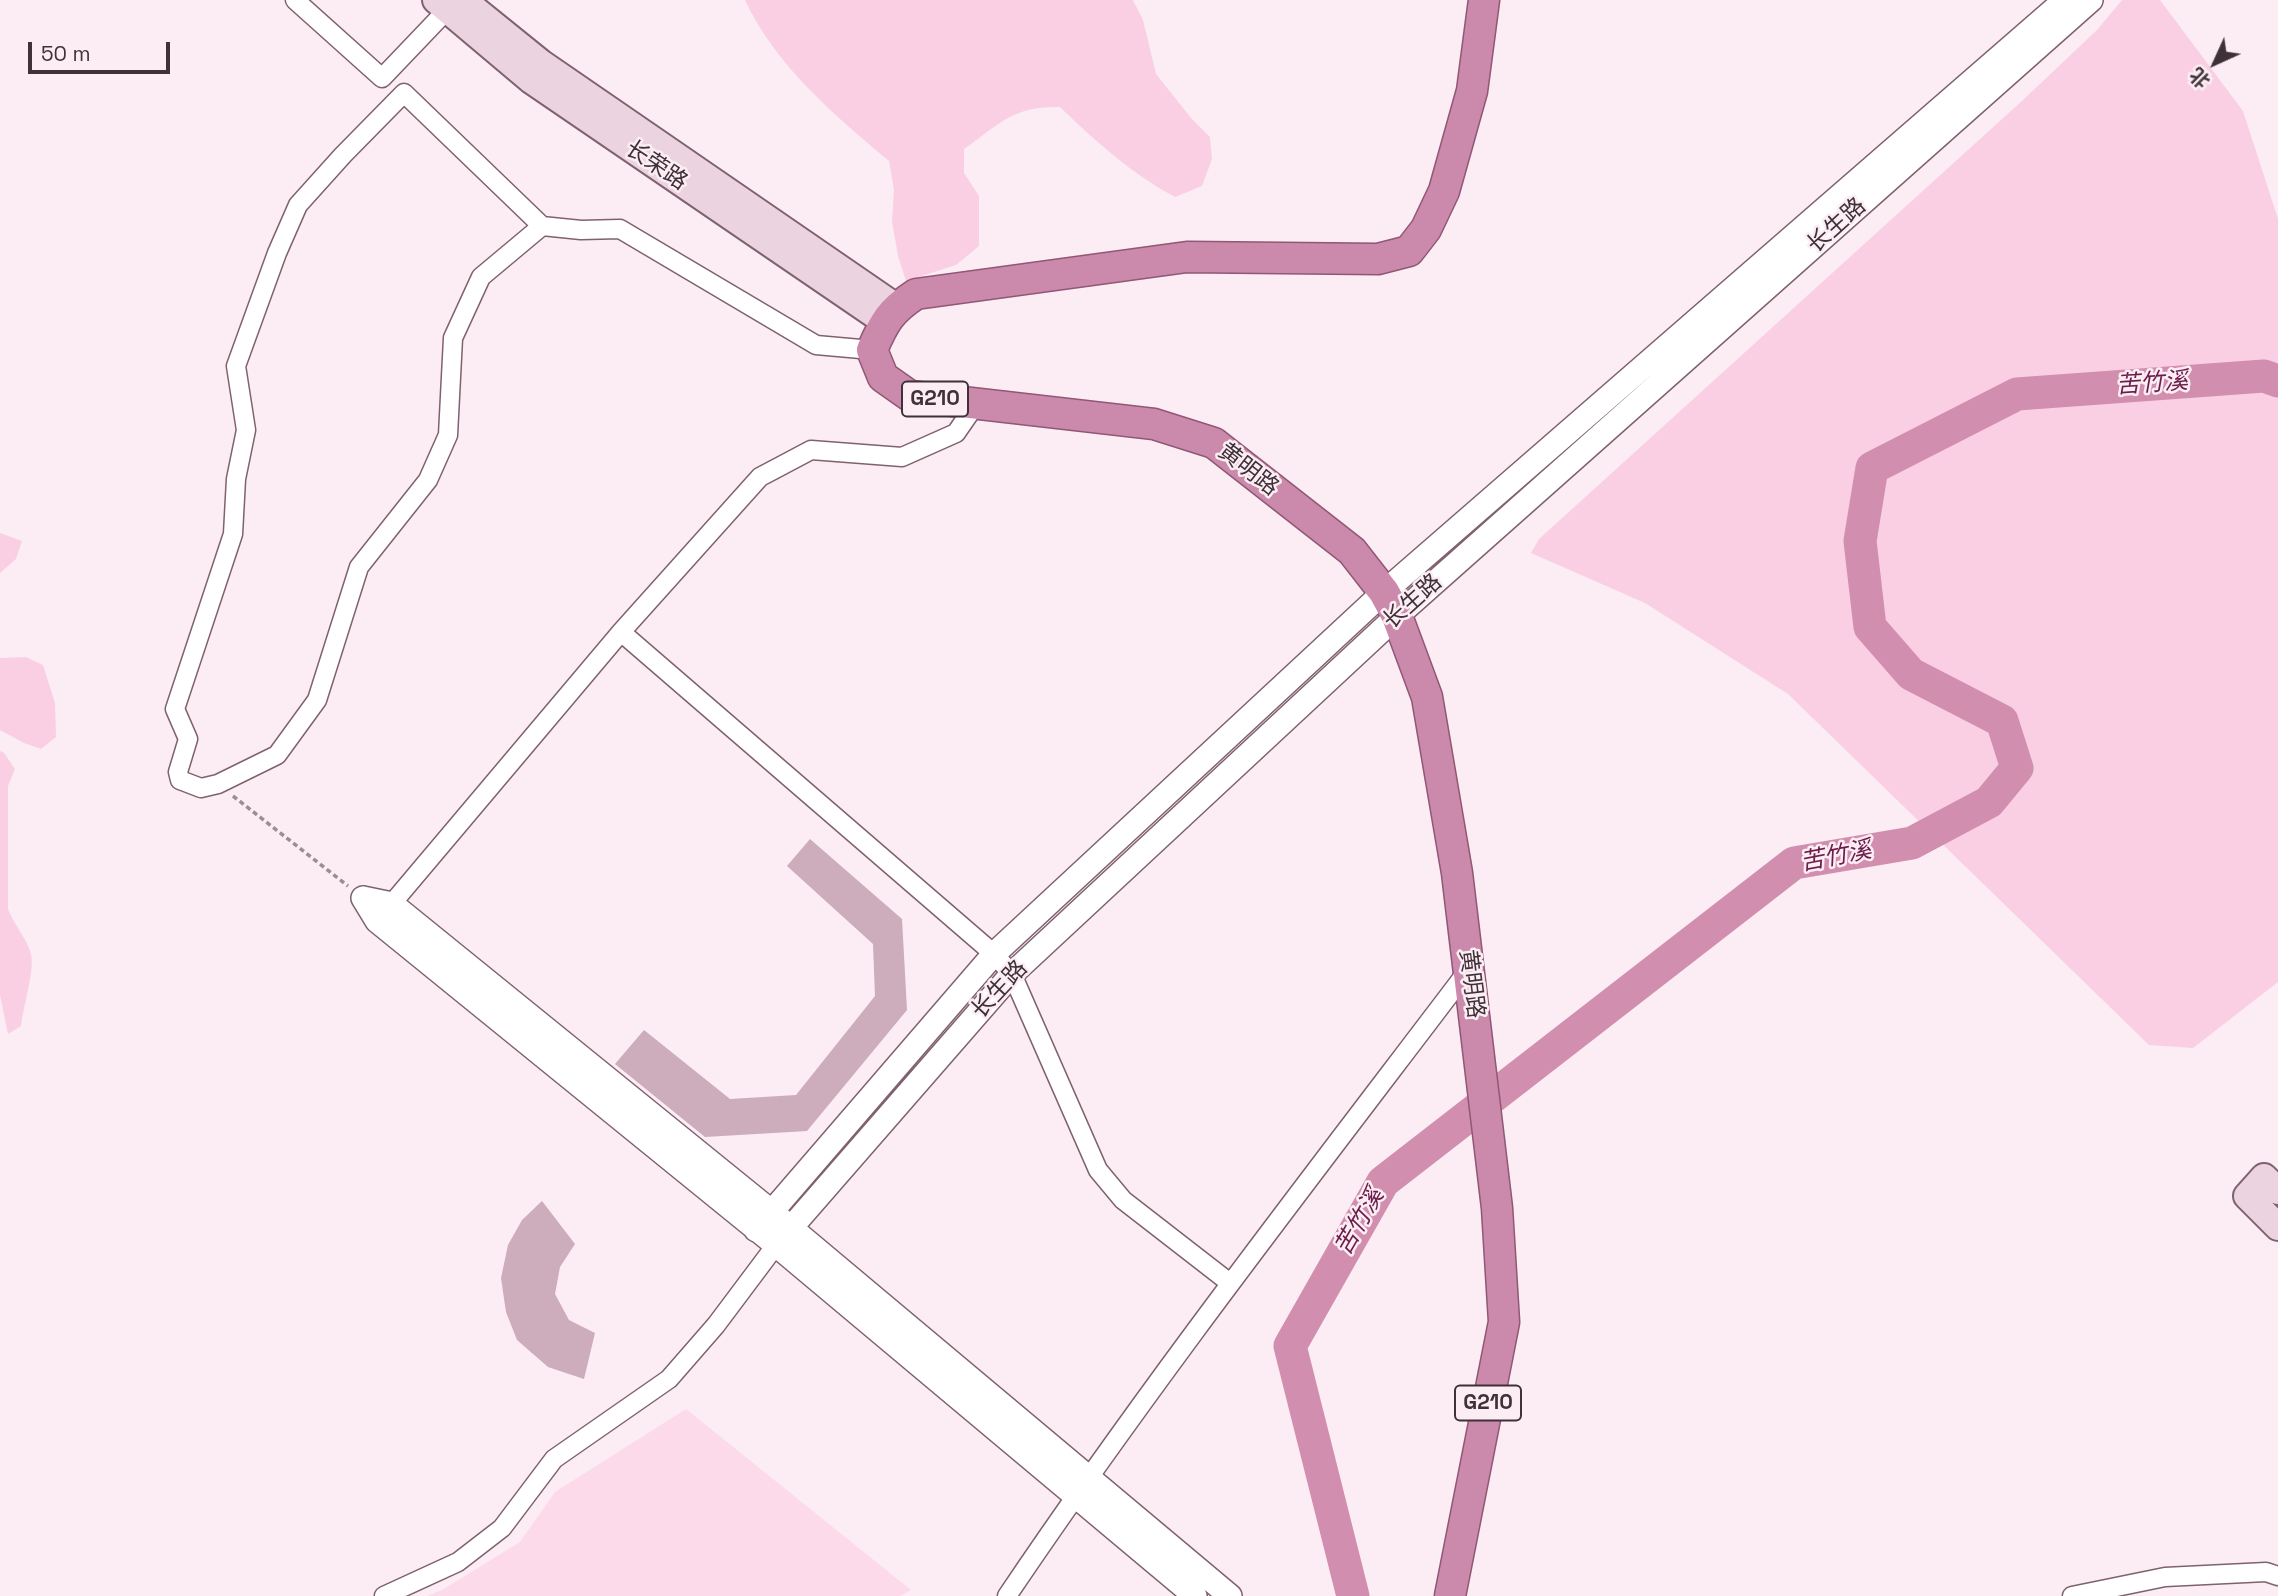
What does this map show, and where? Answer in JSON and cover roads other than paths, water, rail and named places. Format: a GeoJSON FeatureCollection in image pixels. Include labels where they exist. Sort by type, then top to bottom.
{"type":"FeatureCollection","features":[{"type":"Feature","properties":{"kind":"highway"},"geometry":{"type":"LineString","coordinates":[[872,350],[890,314],[916,294],[1187,257],[1378,259],[1409,251],[1426,229],[1448,178],[1472,91],[1484,0]]}},
{"type":"Feature","properties":{"kind":"highway","name":"黄明路"},"geometry":{"type":"LineString","coordinates":[[872,350],[883,377],[910,396],[1154,424],[1214,443],[1352,551],[1390,604],[1427,698],[1457,873],[1497,1208],[1504,1322],[1450,1596]]}},
{"type":"Feature","properties":{"kind":"main road","name":"长荣路"},"geometry":{"type":"LineString","coordinates":[[448,4],[531,80],[890,314]]}},
{"type":"Feature","properties":{"kind":"main road"},"geometry":{"type":"LineString","coordinates":[[2263,1188],[2278,1227]]}},
{"type":"Feature","properties":{"kind":"street"},"geometry":{"type":"LineString","coordinates":[[295,0],[382,78],[448,4]]}},
{"type":"Feature","properties":{"kind":"street","name":"长生路"},"geometry":{"type":"LineString","coordinates":[[756,1230],[994,954],[2065,0]]}},
{"type":"Feature","properties":{"kind":"street","name":"长生路"},"geometry":{"type":"LineString","coordinates":[[783,1237],[1012,974],[1390,604],[2091,0]]}},
{"type":"Feature","properties":{"kind":"street"},"geometry":{"type":"LineString","coordinates":[[542,226],[481,277],[453,338],[448,435],[428,480],[359,567],[317,700],[277,755],[218,784],[201,788],[180,779],[178,772],[188,738],[175,709],[233,534],[236,478],[246,430],[236,366],[277,253],[298,205],[342,155],[404,93],[542,226],[581,230],[620,229],[816,345],[872,350]]}},
{"type":"Feature","properties":{"kind":"street"},"geometry":{"type":"LineString","coordinates":[[384,912],[621,632],[760,477],[811,450],[902,457],[956,433],[976,404]]}},
{"type":"Feature","properties":{"kind":"street"},"geometry":{"type":"LineString","coordinates":[[621,632],[994,954],[1012,974],[1098,1170],[1123,1200],[1230,1283]]}},
{"type":"Feature","properties":{"kind":"street"},"geometry":{"type":"LineString","coordinates":[[363,898],[772,1212],[783,1237]]}},
{"type":"Feature","properties":{"kind":"street"},"geometry":{"type":"LineString","coordinates":[[384,912],[756,1230],[783,1237],[1081,1486],[1230,1596]]}},
{"type":"Feature","properties":{"kind":"street"},"geometry":{"type":"LineString","coordinates":[[1007,1596],[1081,1486],[1230,1283],[1470,980]]}},
{"type":"Feature","properties":{"kind":"street"},"geometry":{"type":"LineString","coordinates":[[384,1596],[458,1562],[502,1528],[554,1459],[669,1379],[716,1325],[783,1237]]}},
{"type":"Feature","properties":{"kind":"street"},"geometry":{"type":"LineString","coordinates":[[1081,1486],[1195,1596]]}},
{"type":"Feature","properties":{"kind":"street"},"geometry":{"type":"LineString","coordinates":[[2072,1596],[2165,1577],[2266,1572],[2278,1576]]}},
{"type":"Feature","properties":{"kind":"waterway","name":"苦竹溪"},"geometry":{"type":"LineString","coordinates":[[1353,1596],[1290,1346],[1383,1182],[1794,863],[1912,843],[1989,802],[2017,768],[2002,721],[1911,674],[1870,627],[1860,541],[1872,468],[2017,394],[2264,376],[2278,381]]}}]}
